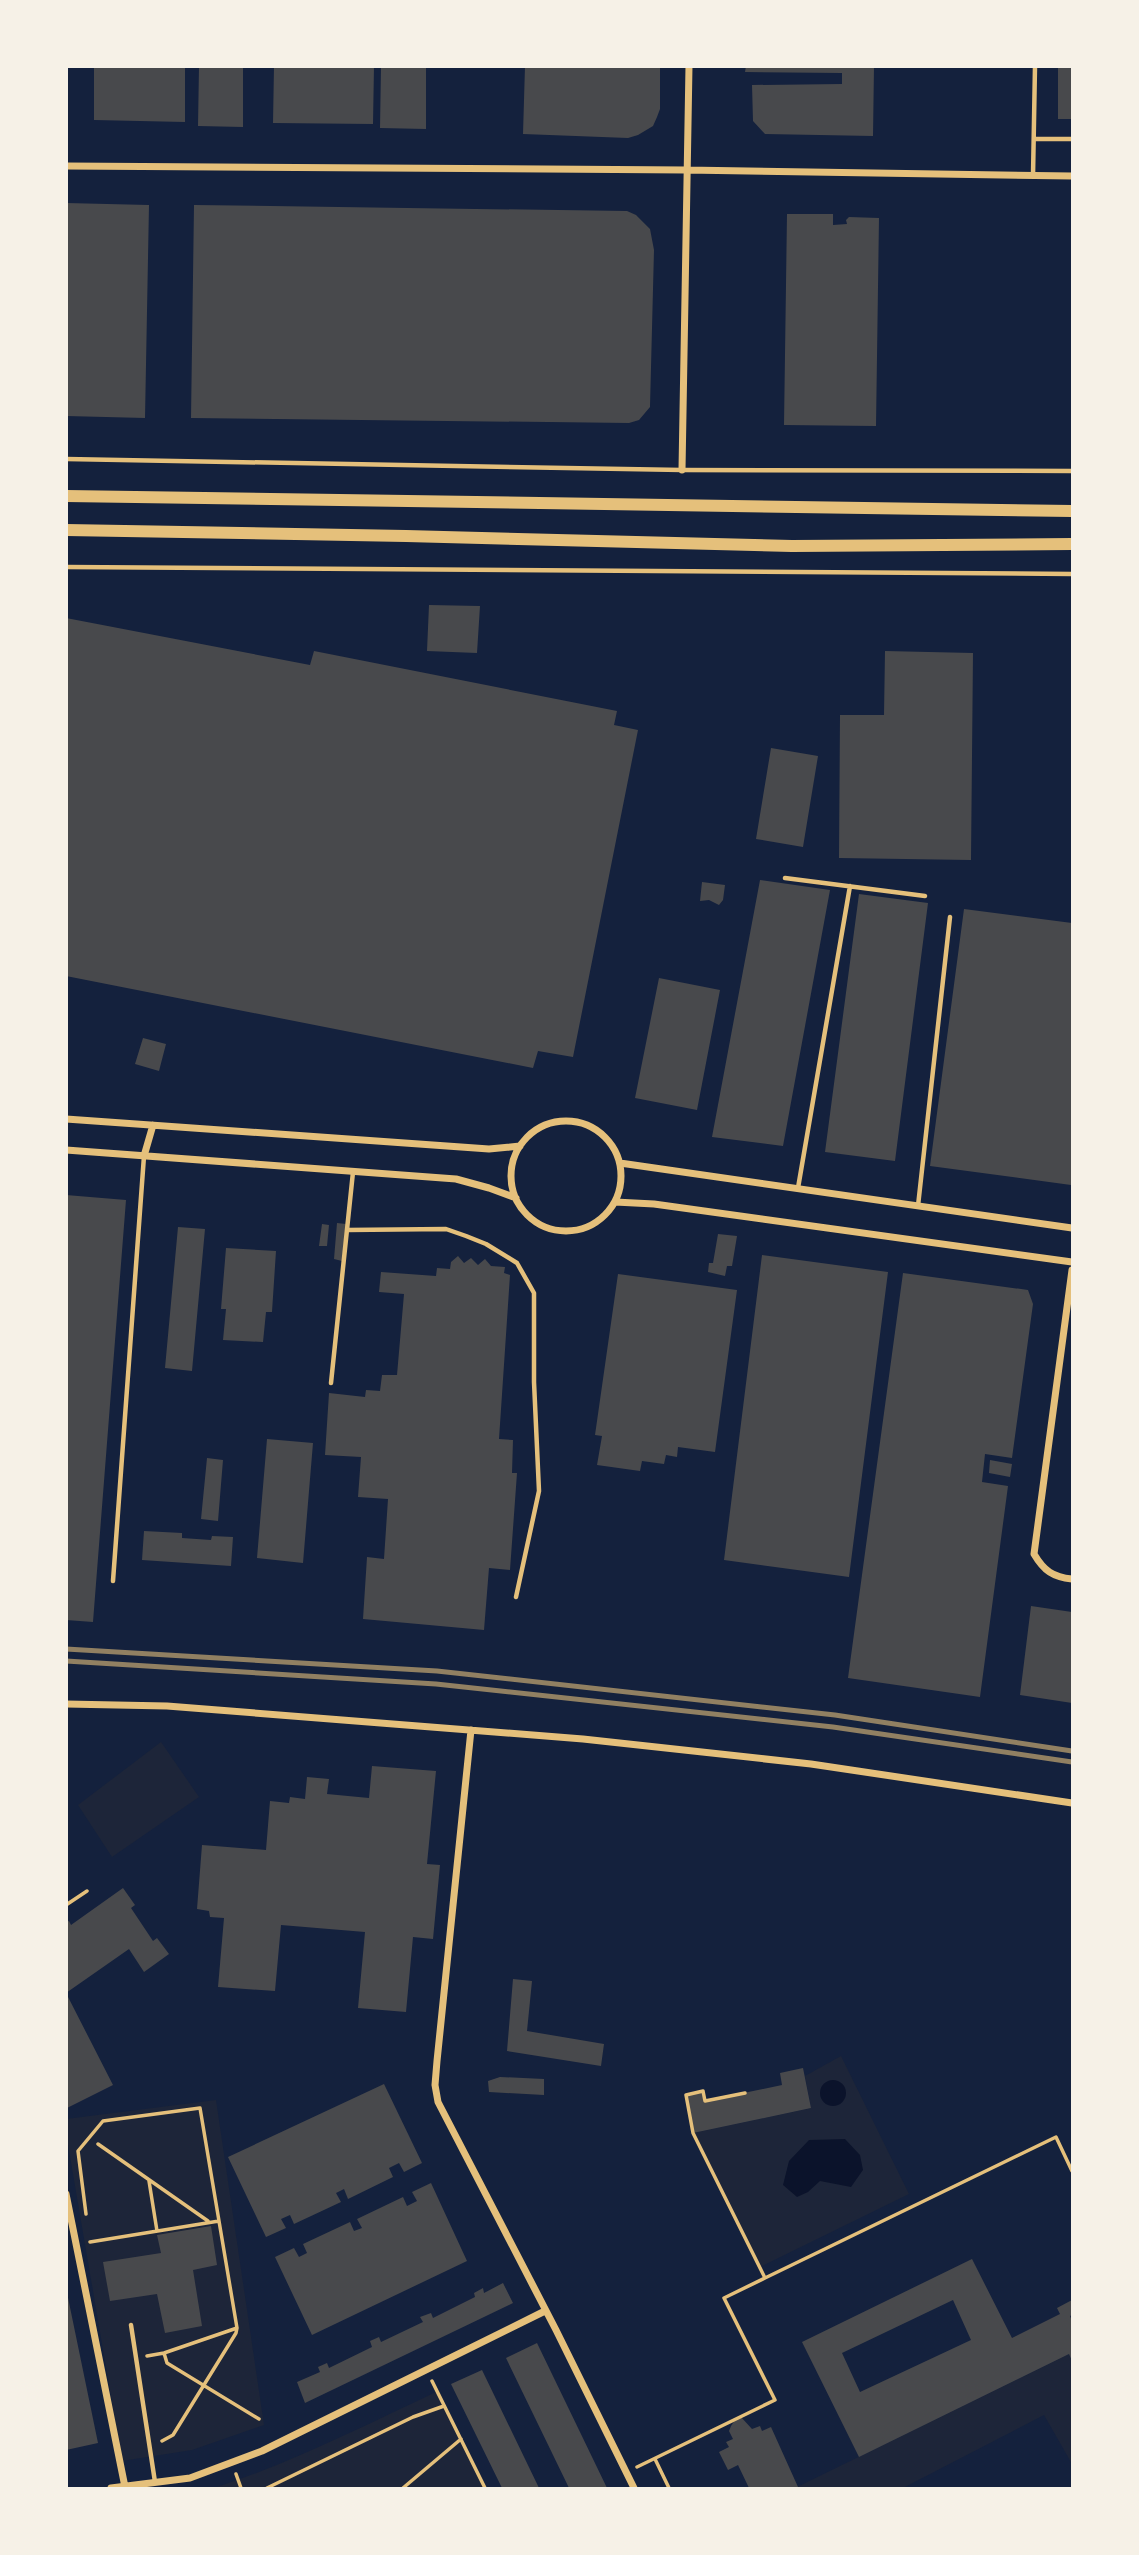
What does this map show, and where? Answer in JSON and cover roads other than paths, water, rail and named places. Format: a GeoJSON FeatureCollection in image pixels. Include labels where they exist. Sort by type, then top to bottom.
{"type":"FeatureCollection","features":[{"type":"Feature","properties":{"kind":"main road"},"geometry":{"type":"LineString","coordinates":[[66,496],[1073,511]]}},
{"type":"Feature","properties":{"kind":"main road"},"geometry":{"type":"LineString","coordinates":[[66,530],[792,546],[1073,544]]}},
{"type":"Feature","properties":{"kind":"street"},"geometry":{"type":"LineString","coordinates":[[682,470],[685,170],[689,66]]}},
{"type":"Feature","properties":{"kind":"street"},"geometry":{"type":"LineString","coordinates":[[66,166],[685,170],[1073,176]]}},
{"type":"Feature","properties":{"kind":"street"},"geometry":{"type":"LineString","coordinates":[[66,1119],[489,1149],[520,1146]]}},
{"type":"Feature","properties":{"kind":"street"},"geometry":{"type":"LineString","coordinates":[[557,1121],[580,1122],[592,1127],[608,1140],[620,1163],[620,1188],[615,1202],[596,1222],[582,1228],[561,1230],[545,1226],[534,1220],[516,1198],[512,1173],[514,1158],[529,1135],[545,1125],[557,1121]]}},
{"type":"Feature","properties":{"kind":"street"},"geometry":{"type":"LineString","coordinates":[[144,1156],[153,1125]]}},
{"type":"Feature","properties":{"kind":"street"},"geometry":{"type":"LineString","coordinates":[[66,1150],[456,1179],[516,1198]]}},
{"type":"Feature","properties":{"kind":"street"},"geometry":{"type":"LineString","coordinates":[[620,1163],[1073,1228]]}},
{"type":"Feature","properties":{"kind":"street"},"geometry":{"type":"LineString","coordinates":[[615,1202],[667,1206],[1073,1262]]}},
{"type":"Feature","properties":{"kind":"street"},"geometry":{"type":"LineString","coordinates":[[1073,1270],[1034,1554],[1043,1569],[1058,1577],[1073,1579]]}},
{"type":"Feature","properties":{"kind":"street"},"geometry":{"type":"LineString","coordinates":[[66,1704],[167,1706],[583,1739],[811,1765],[1073,1803]]}},
{"type":"Feature","properties":{"kind":"street"},"geometry":{"type":"LineString","coordinates":[[471,1730],[435,2085],[438,2102],[634,2488]]}},
{"type":"Feature","properties":{"kind":"street"},"geometry":{"type":"LineString","coordinates":[[66,2193],[125,2487]]}},
{"type":"Feature","properties":{"kind":"street"},"geometry":{"type":"LineString","coordinates":[[111,2488],[190,2478],[262,2451],[545,2311]]}},
{"type":"Feature","properties":{"kind":"lane"},"geometry":{"type":"LineString","coordinates":[[1033,176],[1035,66]]}},
{"type":"Feature","properties":{"kind":"lane"},"geometry":{"type":"LineString","coordinates":[[1034,139],[1073,139]]}},
{"type":"Feature","properties":{"kind":"lane"},"geometry":{"type":"LineString","coordinates":[[66,459],[682,470],[1073,471]]}},
{"type":"Feature","properties":{"kind":"lane"},"geometry":{"type":"LineString","coordinates":[[66,567],[1073,574]]}},
{"type":"Feature","properties":{"kind":"lane"},"geometry":{"type":"LineString","coordinates":[[785,878],[925,895]]}},
{"type":"Feature","properties":{"kind":"lane"},"geometry":{"type":"LineString","coordinates":[[799,1188],[850,886]]}},
{"type":"Feature","properties":{"kind":"lane"},"geometry":{"type":"LineString","coordinates":[[918,1206],[950,917]]}},
{"type":"Feature","properties":{"kind":"lane"},"geometry":{"type":"LineString","coordinates":[[113,1581],[144,1156]]}},
{"type":"Feature","properties":{"kind":"lane"},"geometry":{"type":"LineString","coordinates":[[331,1383],[353,1171]]}},
{"type":"Feature","properties":{"kind":"lane"},"geometry":{"type":"LineString","coordinates":[[347,1230],[446,1230],[466,1236],[486,1244],[517,1263],[534,1293],[534,1382],[539,1491],[516,1597]]}},
{"type":"Feature","properties":{"kind":"lane"},"geometry":{"type":"LineString","coordinates":[[131,2325],[155,2483]]}},
{"type":"Feature","properties":{"kind":"railway"},"geometry":{"type":"LineString","coordinates":[[66,1649],[437,1671],[835,1715],[1072,1751]]}},
{"type":"Feature","properties":{"kind":"railway"},"geometry":{"type":"LineString","coordinates":[[66,1661],[436,1684],[833,1727],[1072,1762]]}}]}
